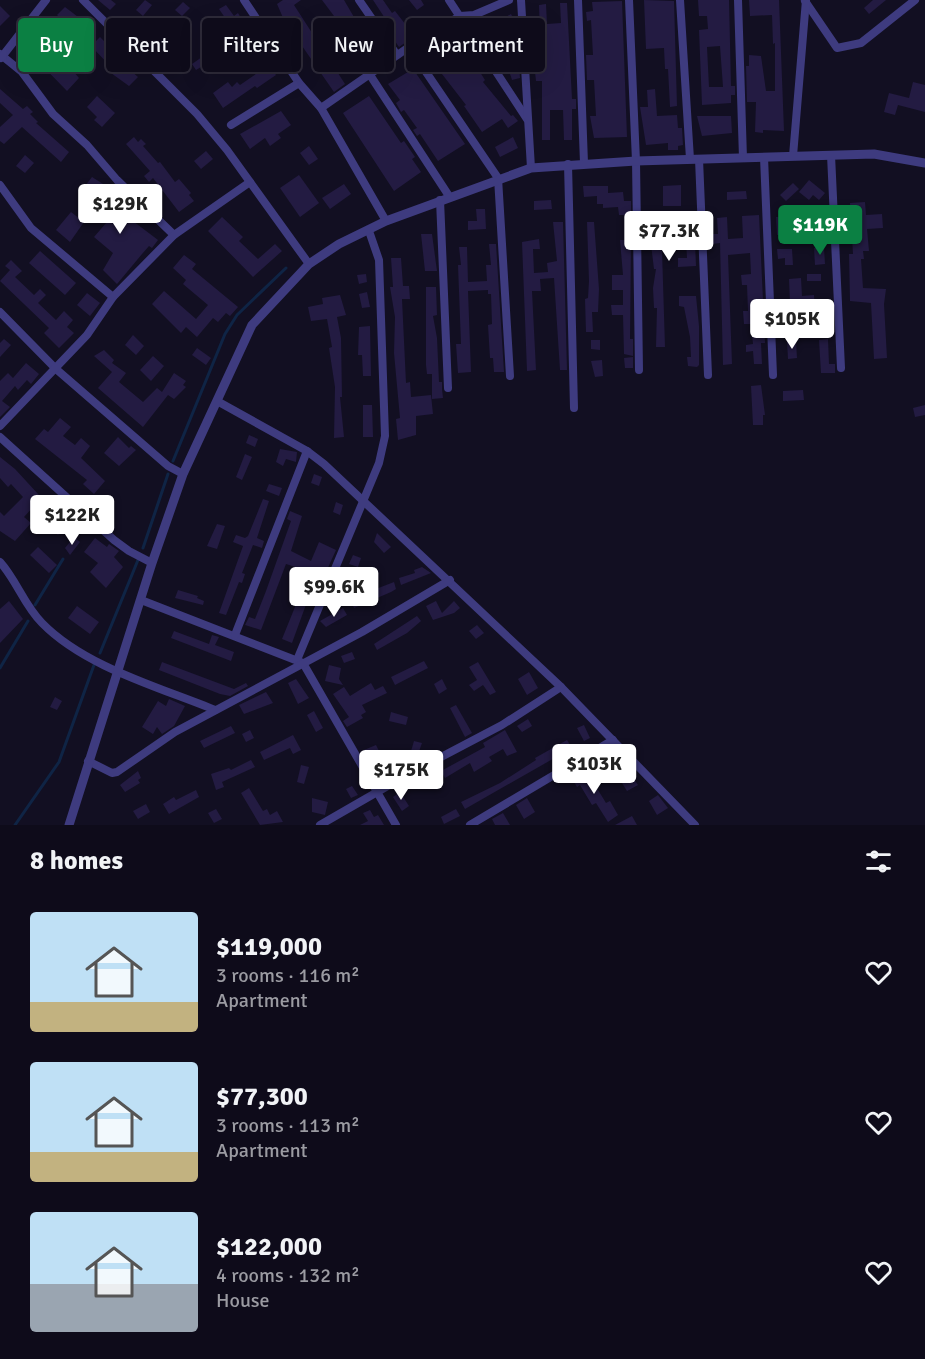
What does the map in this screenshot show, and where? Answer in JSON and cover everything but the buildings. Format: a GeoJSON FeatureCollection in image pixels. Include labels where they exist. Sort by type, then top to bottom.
{"type":"FeatureCollection","features":[{"type":"Feature","properties":{"kind":"street"},"geometry":{"type":"LineString","coordinates":[[46,0],[1,56],[22,72],[53,114],[87,145],[117,180],[174,235]]}},
{"type":"Feature","properties":{"kind":"street"},"geometry":{"type":"LineString","coordinates":[[83,0],[197,114],[309,264]]}},
{"type":"Feature","properties":{"kind":"street"},"geometry":{"type":"LineString","coordinates":[[244,0],[299,83],[321,108],[386,221]]}},
{"type":"Feature","properties":{"kind":"street"},"geometry":{"type":"LineString","coordinates":[[359,0],[397,56]]}},
{"type":"Feature","properties":{"kind":"street"},"geometry":{"type":"LineString","coordinates":[[449,0],[528,120]]}},
{"type":"Feature","properties":{"kind":"street"},"geometry":{"type":"LineString","coordinates":[[457,18],[474,15],[509,0]]}},
{"type":"Feature","properties":{"kind":"street"},"geometry":{"type":"LineString","coordinates":[[521,0],[531,168]]}},
{"type":"Feature","properties":{"kind":"street"},"geometry":{"type":"LineString","coordinates":[[578,0],[584,164]]}},
{"type":"Feature","properties":{"kind":"street"},"geometry":{"type":"LineString","coordinates":[[629,0],[636,161],[639,370]]}},
{"type":"Feature","properties":{"kind":"street"},"geometry":{"type":"LineString","coordinates":[[680,0],[695,159],[708,375]]}},
{"type":"Feature","properties":{"kind":"street"},"geometry":{"type":"LineString","coordinates":[[738,0],[742,158]]}},
{"type":"Feature","properties":{"kind":"street"},"geometry":{"type":"LineString","coordinates":[[805,0],[837,48],[861,43],[915,0]]}},
{"type":"Feature","properties":{"kind":"street"},"geometry":{"type":"LineString","coordinates":[[793,156],[805,0]]}},
{"type":"Feature","properties":{"kind":"street"},"geometry":{"type":"LineString","coordinates":[[321,108],[406,49]]}},
{"type":"Feature","properties":{"kind":"street"},"geometry":{"type":"LineString","coordinates":[[426,72],[498,178],[510,376]]}},
{"type":"Feature","properties":{"kind":"street"},"geometry":{"type":"LineString","coordinates":[[370,75],[445,198],[448,388]]}},
{"type":"Feature","properties":{"kind":"street"},"geometry":{"type":"LineString","coordinates":[[231,124],[299,83]]}},
{"type":"Feature","properties":{"kind":"street"},"geometry":{"type":"LineString","coordinates":[[71,824],[88,761],[183,474],[252,325],[309,264],[339,244],[386,221],[498,178],[531,168],[636,161],[874,154],[925,163]]}},
{"type":"Feature","properties":{"kind":"street"},"geometry":{"type":"LineString","coordinates":[[831,155],[841,368]]}},
{"type":"Feature","properties":{"kind":"street"},"geometry":{"type":"LineString","coordinates":[[764,157],[773,375]]}},
{"type":"Feature","properties":{"kind":"street"},"geometry":{"type":"LineString","coordinates":[[568,164],[574,408]]}},
{"type":"Feature","properties":{"kind":"street"},"geometry":{"type":"LineString","coordinates":[[0,426],[87,335],[113,297],[174,235],[250,182]]}},
{"type":"Feature","properties":{"kind":"street"},"geometry":{"type":"LineString","coordinates":[[0,185],[32,228],[113,297]]}},
{"type":"Feature","properties":{"kind":"street"},"geometry":{"type":"LineString","coordinates":[[300,662],[379,463],[385,436],[379,260],[369,231]]}},
{"type":"Feature","properties":{"kind":"street"},"geometry":{"type":"LineString","coordinates":[[0,312],[56,369],[168,466],[183,474]]}},
{"type":"Feature","properties":{"kind":"street"},"geometry":{"type":"LineString","coordinates":[[217,401],[307,451],[363,500],[561,687],[695,825]]}},
{"type":"Feature","properties":{"kind":"street"},"geometry":{"type":"LineString","coordinates":[[0,437],[114,540],[152,563]]}},
{"type":"Feature","properties":{"kind":"street"},"geometry":{"type":"LineString","coordinates":[[235,635],[307,451]]}},
{"type":"Feature","properties":{"kind":"street"},"geometry":{"type":"LineString","coordinates":[[0,562],[29,609],[43,624],[89,658],[215,710]]}},
{"type":"Feature","properties":{"kind":"street"},"geometry":{"type":"LineString","coordinates":[[88,761],[115,773],[159,742],[300,662],[369,628],[450,580]]}},
{"type":"Feature","properties":{"kind":"street"},"geometry":{"type":"LineString","coordinates":[[141,600],[300,662],[396,825]]}},
{"type":"Feature","properties":{"kind":"street"},"geometry":{"type":"LineString","coordinates":[[320,825],[492,731],[561,687]]}},
{"type":"Feature","properties":{"kind":"street"},"geometry":{"type":"LineString","coordinates":[[470,825],[613,740]]}},
{"type":"Feature","properties":{"kind":"waterway"},"geometry":{"type":"LineString","coordinates":[[173,461],[225,334],[237,315],[286,268]]}},
{"type":"Feature","properties":{"kind":"waterway"},"geometry":{"type":"LineString","coordinates":[[143,548],[168,474]]}},
{"type":"Feature","properties":{"kind":"waterway"},"geometry":{"type":"LineString","coordinates":[[35,605],[63,559]]}},
{"type":"Feature","properties":{"kind":"waterway"},"geometry":{"type":"LineString","coordinates":[[100,653],[138,560]]}},
{"type":"Feature","properties":{"kind":"waterway"},"geometry":{"type":"LineString","coordinates":[[0,668],[28,621]]}},
{"type":"Feature","properties":{"kind":"waterway"},"geometry":{"type":"LineString","coordinates":[[15,825],[59,762],[94,665]]}}]}
